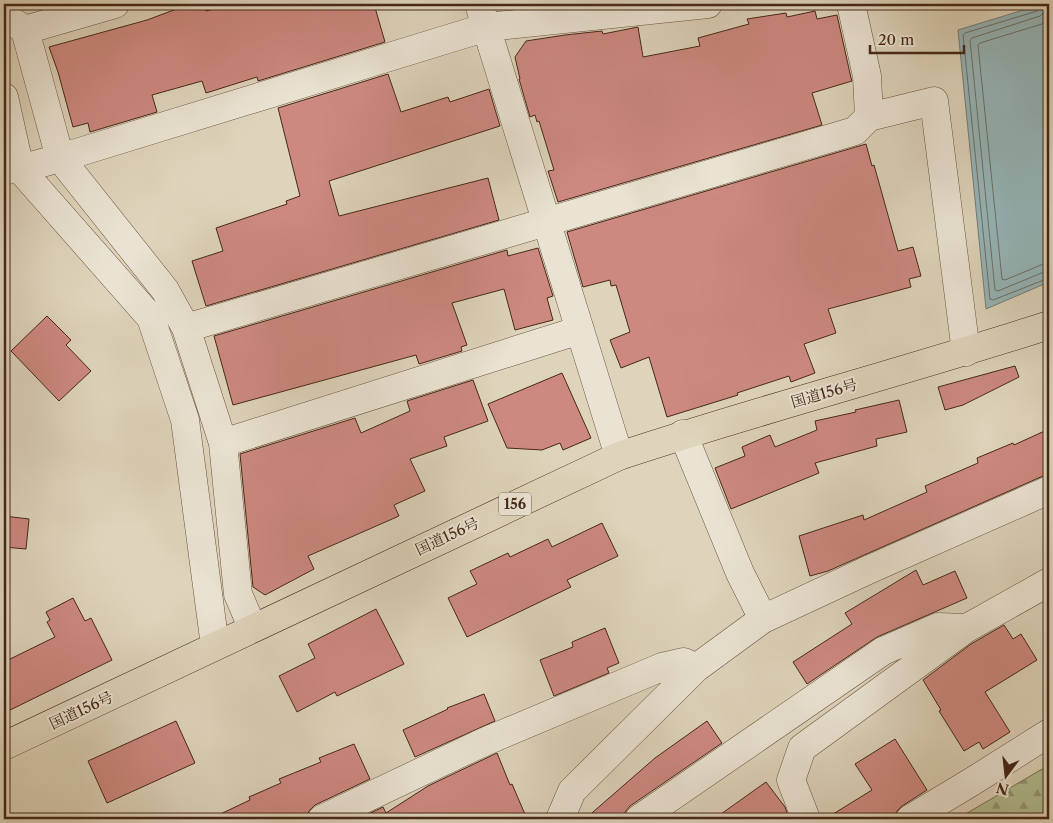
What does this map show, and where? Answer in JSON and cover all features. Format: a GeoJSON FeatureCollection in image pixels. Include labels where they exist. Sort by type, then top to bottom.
{"type":"FeatureCollection","features":[{"type":"Feature","properties":{"kind":"highway","name":"国道156号"},"geometry":{"type":"LineString","coordinates":[[4,746],[252,627],[618,456],[683,434],[966,352],[1049,325]]}},
{"type":"Feature","properties":{"kind":"street"},"geometry":{"type":"LineString","coordinates":[[115,4],[14,23],[60,158],[165,290],[186,328],[223,443],[238,594],[252,627]]}},
{"type":"Feature","properties":{"kind":"street"},"geometry":{"type":"LineString","coordinates":[[12,170],[60,158],[483,15],[708,4]]}},
{"type":"Feature","properties":{"kind":"street"},"geometry":{"type":"LineString","coordinates":[[850,4],[867,76],[869,117]]}},
{"type":"Feature","properties":{"kind":"street"},"geometry":{"type":"LineString","coordinates":[[483,15],[618,456]]}},
{"type":"Feature","properties":{"kind":"street"},"geometry":{"type":"LineString","coordinates":[[4,97],[12,170],[151,318],[185,420],[215,646]]}},
{"type":"Feature","properties":{"kind":"street"},"geometry":{"type":"LineString","coordinates":[[186,328],[855,131],[869,117],[934,101],[966,352]]}},
{"type":"Feature","properties":{"kind":"street"},"geometry":{"type":"LineString","coordinates":[[223,443],[580,330]]}},
{"type":"Feature","properties":{"kind":"street"},"geometry":{"type":"LineString","coordinates":[[683,434],[740,573],[763,619]]}},
{"type":"Feature","properties":{"kind":"street"},"geometry":{"type":"LineString","coordinates":[[560,819],[572,791],[696,668],[763,619],[1049,490]]}},
{"type":"Feature","properties":{"kind":"street"},"geometry":{"type":"LineString","coordinates":[[1017,504],[1049,504]]}},
{"type":"Feature","properties":{"kind":"street"},"geometry":{"type":"LineString","coordinates":[[806,819],[791,780],[802,748],[967,628],[1049,582]]}},
{"type":"Feature","properties":{"kind":"street"},"geometry":{"type":"LineString","coordinates":[[639,819],[884,651],[938,627],[967,628]]}},
{"type":"Feature","properties":{"kind":"street"},"geometry":{"type":"LineString","coordinates":[[322,819],[484,742],[662,666],[684,662],[696,668]]}},
{"type":"Feature","properties":{"kind":"street"},"geometry":{"type":"LineString","coordinates":[[910,819],[1049,733]]}},
{"type":"Feature","properties":{"kind":"green space"},"geometry":{"type":"Polygon","coordinates":[[[1049,765],[1049,819],[957,819],[1049,765]]]}},
{"type":"Feature","properties":{"kind":"water"},"geometry":{"type":"Polygon","coordinates":[[[1043,4],[1049,4],[1049,282],[986,309],[958,30],[1043,4]]]}},
{"type":"Feature","properties":{"kind":"building"},"geometry":{"type":"Polygon","coordinates":[[[190,4],[203,4],[206,11],[232,4],[374,4],[385,42],[258,81],[257,77],[206,93],[202,81],[152,95],[157,112],[90,132],[88,123],[73,127],[49,47],[147,20],[190,4]]]}},
{"type":"Feature","properties":{"kind":"building"},"geometry":{"type":"Polygon","coordinates":[[[815,11],[817,19],[837,15],[852,81],[812,93],[822,125],[558,202],[548,171],[554,170],[539,121],[537,122],[535,115],[530,117],[519,79],[515,57],[526,41],[602,31],[603,34],[638,27],[643,57],[700,46],[698,38],[749,24],[747,19],[786,13],[787,17],[815,11]]]}},
{"type":"Feature","properties":{"kind":"building"},"geometry":{"type":"Polygon","coordinates":[[[388,74],[401,112],[448,97],[450,102],[489,89],[500,126],[329,181],[339,216],[488,178],[499,220],[206,306],[192,261],[223,251],[216,228],[287,204],[286,201],[300,196],[278,108],[388,74]]]}},
{"type":"Feature","properties":{"kind":"building"},"geometry":{"type":"Polygon","coordinates":[[[866,144],[872,166],[874,165],[898,251],[913,247],[921,276],[909,279],[911,287],[828,309],[836,333],[804,344],[815,373],[791,382],[789,376],[737,393],[738,395],[667,417],[649,357],[621,368],[610,340],[630,332],[616,285],[611,286],[610,280],[583,287],[567,232],[866,144]]]}},
{"type":"Feature","properties":{"kind":"building"},"geometry":{"type":"Polygon","coordinates":[[[538,248],[553,296],[547,298],[553,320],[515,330],[504,289],[452,303],[467,345],[461,347],[462,351],[419,364],[416,355],[233,405],[214,336],[507,250],[508,256],[538,248]]]}},
{"type":"Feature","properties":{"kind":"building"},"geometry":{"type":"Polygon","coordinates":[[[47,316],[71,340],[66,345],[91,371],[59,401],[11,351],[47,316]]]}},
{"type":"Feature","properties":{"kind":"building"},"geometry":{"type":"Polygon","coordinates":[[[1015,366],[1019,377],[963,405],[945,410],[938,387],[1015,366]]]}},
{"type":"Feature","properties":{"kind":"building"},"geometry":{"type":"Polygon","coordinates":[[[562,373],[591,438],[563,450],[560,443],[542,450],[507,448],[488,404],[562,373]]]}},
{"type":"Feature","properties":{"kind":"building"},"geometry":{"type":"Polygon","coordinates":[[[473,380],[488,421],[444,437],[447,446],[410,459],[425,491],[394,505],[399,516],[308,556],[314,569],[265,595],[253,587],[240,454],[355,418],[361,433],[410,411],[407,401],[473,380]]]}},
{"type":"Feature","properties":{"kind":"building"},"geometry":{"type":"Polygon","coordinates":[[[899,400],[907,432],[876,439],[877,446],[815,463],[819,473],[731,509],[715,468],[745,456],[742,447],[770,435],[775,447],[817,430],[815,421],[899,400]]]}},
{"type":"Feature","properties":{"kind":"building"},"geometry":{"type":"Polygon","coordinates":[[[1049,429],[1049,475],[828,571],[810,576],[799,536],[863,515],[864,520],[927,492],[925,486],[978,463],[977,458],[1013,443],[1014,445],[1049,429]]]}},
{"type":"Feature","properties":{"kind":"building"},"geometry":{"type":"Polygon","coordinates":[[[4,516],[29,519],[26,549],[4,547],[4,516]]]}},
{"type":"Feature","properties":{"kind":"building"},"geometry":{"type":"Polygon","coordinates":[[[602,523],[618,556],[567,580],[571,587],[467,637],[448,598],[477,584],[470,571],[508,553],[510,557],[548,539],[552,547],[602,523]]]}},
{"type":"Feature","properties":{"kind":"building"},"geometry":{"type":"Polygon","coordinates":[[[916,570],[923,585],[955,571],[967,598],[877,637],[807,684],[793,662],[852,624],[845,613],[916,570]]]}},
{"type":"Feature","properties":{"kind":"building"},"geometry":{"type":"Polygon","coordinates":[[[73,598],[85,621],[91,618],[112,660],[4,713],[4,662],[55,637],[47,622],[50,620],[46,612],[73,598]]]}},
{"type":"Feature","properties":{"kind":"building"},"geometry":{"type":"Polygon","coordinates":[[[376,609],[404,664],[337,696],[335,692],[297,712],[279,676],[315,658],[308,644],[376,609]]]}},
{"type":"Feature","properties":{"kind":"building"},"geometry":{"type":"Polygon","coordinates":[[[1004,625],[1013,639],[1021,634],[1037,660],[985,692],[1010,732],[983,749],[979,742],[964,751],[939,711],[941,710],[923,680],[971,644],[1004,625]]]}},
{"type":"Feature","properties":{"kind":"building"},"geometry":{"type":"Polygon","coordinates":[[[605,628],[619,663],[607,668],[609,673],[554,696],[540,660],[573,647],[572,642],[605,628]]]}},
{"type":"Feature","properties":{"kind":"building"},"geometry":{"type":"Polygon","coordinates":[[[484,694],[495,721],[415,757],[403,730],[447,708],[484,694]]]}},
{"type":"Feature","properties":{"kind":"building"},"geometry":{"type":"Polygon","coordinates":[[[176,721],[195,763],[107,803],[88,761],[176,721]]]}},
{"type":"Feature","properties":{"kind":"building"},"geometry":{"type":"Polygon","coordinates":[[[707,721],[722,743],[630,806],[625,812],[624,819],[585,819],[655,758],[707,721]]]}},
{"type":"Feature","properties":{"kind":"building"},"geometry":{"type":"Polygon","coordinates":[[[895,739],[927,790],[902,806],[893,819],[825,819],[872,790],[855,764],[895,739]]]}},
{"type":"Feature","properties":{"kind":"building"},"geometry":{"type":"Polygon","coordinates":[[[354,744],[370,779],[315,805],[309,811],[307,819],[210,819],[250,800],[249,797],[281,783],[279,779],[321,762],[319,758],[354,744]]]}},
{"type":"Feature","properties":{"kind":"building"},"geometry":{"type":"Polygon","coordinates":[[[497,753],[527,819],[358,819],[383,807],[386,813],[428,786],[497,753]]]}},
{"type":"Feature","properties":{"kind":"building"},"geometry":{"type":"Polygon","coordinates":[[[766,782],[785,807],[789,819],[714,819],[766,782]]]}}]}
